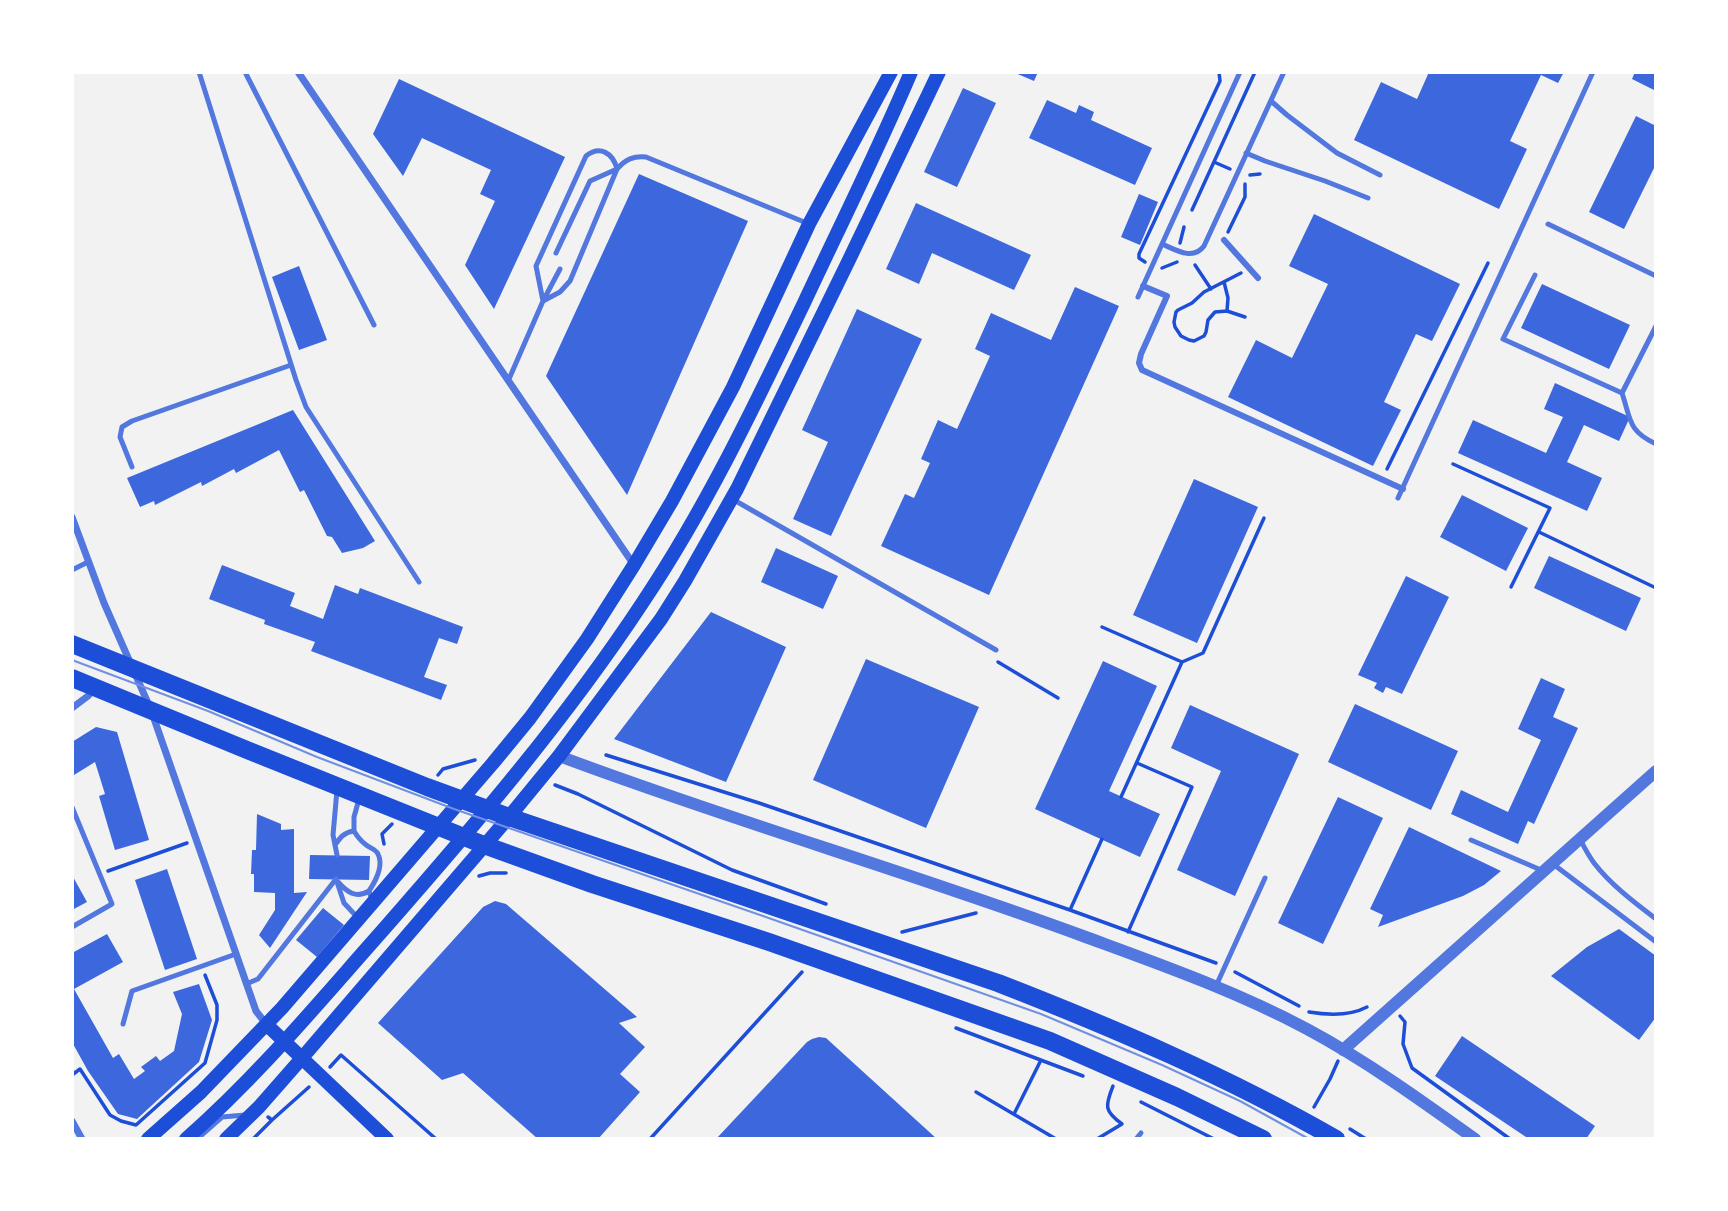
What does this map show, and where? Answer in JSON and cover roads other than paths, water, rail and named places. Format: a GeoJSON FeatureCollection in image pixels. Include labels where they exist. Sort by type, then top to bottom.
{"type":"FeatureCollection","features":[{"type":"Feature","properties":{"kind":"main road"},"geometry":{"type":"LineString","coordinates":[[148,1139],[201,1093],[267,1025],[360,919],[372,897],[462,800],[537,707],[587,639],[672,501],[733,387],[809,224],[891,72]]}},
{"type":"Feature","properties":{"kind":"main road"},"geometry":{"type":"LineString","coordinates":[[186,1139],[262,1066],[406,903],[535,751],[645,600],[694,520],[764,387],[887,129],[911,72]]}},
{"type":"Feature","properties":{"kind":"main road"},"geometry":{"type":"LineString","coordinates":[[887,129],[920,72]]}},
{"type":"Feature","properties":{"kind":"main road"},"geometry":{"type":"LineString","coordinates":[[232,1137],[509,817],[661,619],[731,499],[843,274],[939,72]]}},
{"type":"Feature","properties":{"kind":"main road"},"geometry":{"type":"LineString","coordinates":[[72,644],[462,800],[998,983],[1179,1059],[1289,1112],[1336,1139]]}},
{"type":"Feature","properties":{"kind":"main road"},"geometry":{"type":"LineString","coordinates":[[72,678],[484,845],[1050,1041],[1263,1139]]}},
{"type":"Feature","properties":{"kind":"main road"},"geometry":{"type":"LineString","coordinates":[[267,1025],[387,1139]]}},
{"type":"Feature","properties":{"kind":"street"},"geometry":{"type":"LineString","coordinates":[[298,72],[634,565]]}},
{"type":"Feature","properties":{"kind":"street"},"geometry":{"type":"LineString","coordinates":[[1224,240],[1258,278]]}},
{"type":"Feature","properties":{"kind":"street"},"geometry":{"type":"LineString","coordinates":[[1143,286],[1167,296],[1141,354],[1139,363],[1142,370],[1403,489]]}},
{"type":"Feature","properties":{"kind":"street"},"geometry":{"type":"LineString","coordinates":[[72,517],[104,603],[151,710],[246,985],[256,1011],[267,1025]]}},
{"type":"Feature","properties":{"kind":"street"},"geometry":{"type":"LineString","coordinates":[[72,708],[96,687]]}},
{"type":"Feature","properties":{"kind":"street"},"geometry":{"type":"LineString","coordinates":[[559,755],[1001,906],[1216,986],[1308,1029],[1475,1139]]}},
{"type":"Feature","properties":{"kind":"street"},"geometry":{"type":"LineString","coordinates":[[1343,1050],[1656,771]]}},
{"type":"Feature","properties":{"kind":"street"},"geometry":{"type":"LineString","coordinates":[[72,1121],[82,1139]]}},
{"type":"Feature","properties":{"kind":"lane"},"geometry":{"type":"LineString","coordinates":[[198,72],[306,407],[419,582]]}},
{"type":"Feature","properties":{"kind":"lane"},"geometry":{"type":"LineString","coordinates":[[245,72],[373,325]]}},
{"type":"Feature","properties":{"kind":"lane"},"geometry":{"type":"LineString","coordinates":[[1138,298],[1240,72]]}},
{"type":"Feature","properties":{"kind":"lane"},"geometry":{"type":"LineString","coordinates":[[1162,244],[1189,254],[1196,253],[1205,246],[1284,72]]}},
{"type":"Feature","properties":{"kind":"lane"},"geometry":{"type":"LineString","coordinates":[[1398,498],[1593,72]]}},
{"type":"Feature","properties":{"kind":"lane"},"geometry":{"type":"LineString","coordinates":[[1271,101],[1337,153],[1380,175]]}},
{"type":"Feature","properties":{"kind":"lane"},"geometry":{"type":"LineString","coordinates":[[592,151],[603,151],[614,158],[617,169],[570,281],[560,292],[544,301],[536,266],[586,156],[592,151]]}},
{"type":"Feature","properties":{"kind":"lane"},"geometry":{"type":"LineString","coordinates":[[1246,153],[1368,198]]}},
{"type":"Feature","properties":{"kind":"lane"},"geometry":{"type":"LineString","coordinates":[[556,253],[590,181],[617,169],[631,158],[646,157],[809,224]]}},
{"type":"Feature","properties":{"kind":"lane"},"geometry":{"type":"LineString","coordinates":[[1548,224],[1656,276]]}},
{"type":"Feature","properties":{"kind":"lane"},"geometry":{"type":"LineString","coordinates":[[509,379],[560,269]]}},
{"type":"Feature","properties":{"kind":"lane"},"geometry":{"type":"LineString","coordinates":[[1535,275],[1503,339],[1622,393]]}},
{"type":"Feature","properties":{"kind":"lane"},"geometry":{"type":"LineString","coordinates":[[1656,326],[1622,393],[1634,430],[1656,444]]}},
{"type":"Feature","properties":{"kind":"lane"},"geometry":{"type":"LineString","coordinates":[[132,467],[120,437],[122,427],[132,421],[291,365]]}},
{"type":"Feature","properties":{"kind":"lane"},"geometry":{"type":"LineString","coordinates":[[731,499],[996,650]]}},
{"type":"Feature","properties":{"kind":"lane"},"geometry":{"type":"LineString","coordinates":[[72,570],[88,562]]}},
{"type":"Feature","properties":{"kind":"lane"},"geometry":{"type":"LineString","coordinates":[[337,786],[333,835],[337,855]]}},
{"type":"Feature","properties":{"kind":"lane"},"geometry":{"type":"LineString","coordinates":[[336,879],[347,892],[356,896],[372,897],[380,858],[354,831],[354,817],[360,795]]}},
{"type":"Feature","properties":{"kind":"lane"},"geometry":{"type":"LineString","coordinates":[[72,807],[112,904],[72,927]]}},
{"type":"Feature","properties":{"kind":"lane"},"geometry":{"type":"LineString","coordinates":[[335,845],[343,835],[354,831]]}},
{"type":"Feature","properties":{"kind":"lane"},"geometry":{"type":"LineString","coordinates":[[1580,839],[1602,872],[1656,919]]}},
{"type":"Feature","properties":{"kind":"lane"},"geometry":{"type":"LineString","coordinates":[[1471,840],[1549,868],[1656,942]]}},
{"type":"Feature","properties":{"kind":"lane"},"geometry":{"type":"LineString","coordinates":[[1216,986],[1265,878]]}},
{"type":"Feature","properties":{"kind":"lane"},"geometry":{"type":"LineString","coordinates":[[336,879],[344,903],[360,919]]}},
{"type":"Feature","properties":{"kind":"lane"},"geometry":{"type":"LineString","coordinates":[[246,985],[258,979],[336,879]]}},
{"type":"Feature","properties":{"kind":"lane"},"geometry":{"type":"LineString","coordinates":[[123,1024],[132,991],[236,954]]}},
{"type":"Feature","properties":{"kind":"lane"},"geometry":{"type":"LineString","coordinates":[[197,1139],[222,1117],[253,1114]]}},
{"type":"Feature","properties":{"kind":"lane"},"geometry":{"type":"LineString","coordinates":[[1136,1139],[1141,1133]]}},
{"type":"Feature","properties":{"kind":"tram line"},"geometry":{"type":"LineString","coordinates":[[72,660],[454,809],[1041,1014],[1240,1101],[1309,1139]]}}]}
